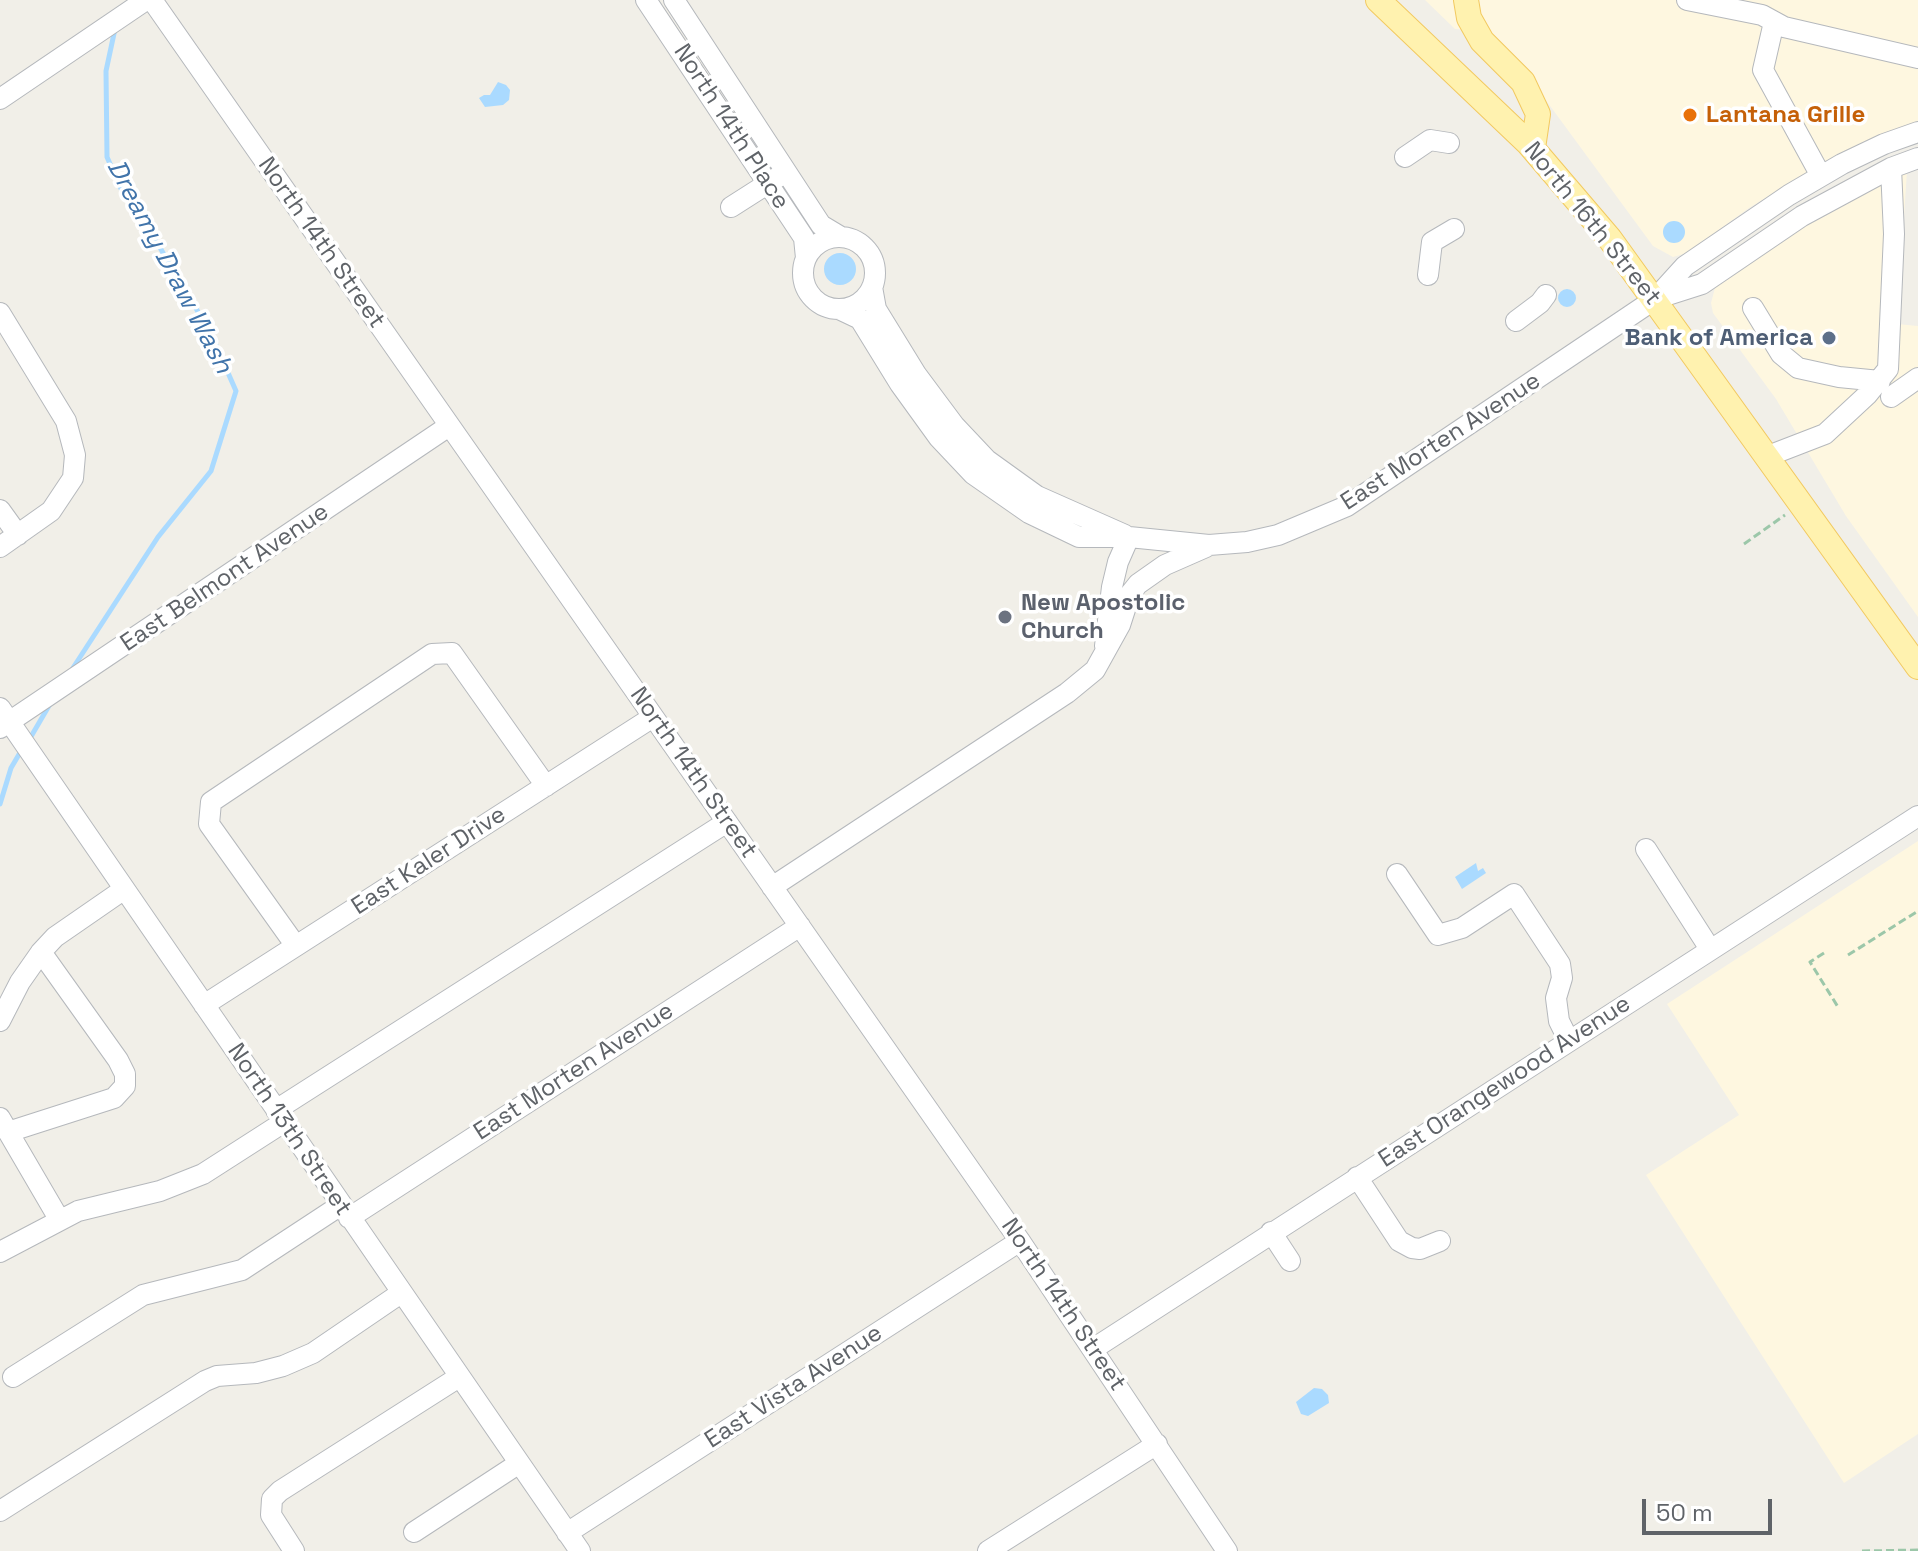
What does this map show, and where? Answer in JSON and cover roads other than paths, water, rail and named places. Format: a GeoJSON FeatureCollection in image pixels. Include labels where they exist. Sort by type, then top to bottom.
{"type":"FeatureCollection","features":[{"type":"Feature","properties":{"kind":"main road","name":"North 16th Street"},"geometry":{"type":"LineString","coordinates":[[1378,0],[1533,148],[1610,239],[1918,667]]}},
{"type":"Feature","properties":{"kind":"main road"},"geometry":{"type":"LineString","coordinates":[[1466,0],[1469,18],[1482,41],[1523,82],[1538,114],[1533,148]]}},
{"type":"Feature","properties":{"kind":"street"},"geometry":{"type":"LineString","coordinates":[[0,99],[149,0]]}},
{"type":"Feature","properties":{"kind":"street","name":"North 14th Street"},"geometry":{"type":"LineString","coordinates":[[149,0],[1020,1241],[1227,1551]]}},
{"type":"Feature","properties":{"kind":"street","name":"North 14th Place"},"geometry":{"type":"LineString","coordinates":[[646,0],[804,238],[806,258],[803,278],[811,296],[819,303],[860,319],[900,384],[939,438],[973,474],[1029,513],[1079,537],[1129,537]]}},
{"type":"Feature","properties":{"kind":"street","name":"North 14th Place"},"geometry":{"type":"LineString","coordinates":[[674,0],[821,225],[841,237],[852,239],[868,252],[875,272],[872,287],[876,309],[916,374],[954,425],[987,460],[1037,496],[1129,537]]}},
{"type":"Feature","properties":{"kind":"street"},"geometry":{"type":"LineString","coordinates":[[1687,0],[1762,15],[1784,27],[1918,58]]}},
{"type":"Feature","properties":{"kind":"street"},"geometry":{"type":"LineString","coordinates":[[1774,22],[1763,70],[1821,176]]}},
{"type":"Feature","properties":{"kind":"street","name":"East Morten Avenue"},"geometry":{"type":"LineString","coordinates":[[1129,537],[1209,545],[1247,542],[1278,535],[1347,506],[1655,299],[1685,266],[1821,176],[1884,144],[1918,132]]}},
{"type":"Feature","properties":{"kind":"street"},"geometry":{"type":"LineString","coordinates":[[1405,157],[1430,140],[1449,143]]}},
{"type":"Feature","properties":{"kind":"street","name":"East Morten Avenue"},"geometry":{"type":"LineString","coordinates":[[1655,299],[1702,284],[1802,216],[1891,168],[1918,158]]}},
{"type":"Feature","properties":{"kind":"street"},"geometry":{"type":"LineString","coordinates":[[1885,389],[1894,234],[1891,168]]}},
{"type":"Feature","properties":{"kind":"street"},"geometry":{"type":"LineString","coordinates":[[731,207],[786,171]]}},
{"type":"Feature","properties":{"kind":"street"},"geometry":{"type":"LineString","coordinates":[[1428,275],[1432,242],[1454,229]]}},
{"type":"Feature","properties":{"kind":"street"},"geometry":{"type":"LineString","coordinates":[[806,258],[820,241],[841,237]]}},
{"type":"Feature","properties":{"kind":"street"},"geometry":{"type":"LineString","coordinates":[[839,309],[858,303],[872,287]]}},
{"type":"Feature","properties":{"kind":"street"},"geometry":{"type":"LineString","coordinates":[[1516,321],[1546,295]]}},
{"type":"Feature","properties":{"kind":"street"},"geometry":{"type":"LineString","coordinates":[[1753,308],[1781,354],[1798,368],[1885,389]]}},
{"type":"Feature","properties":{"kind":"street"},"geometry":{"type":"LineString","coordinates":[[0,313],[66,421],[75,455],[73,478],[51,511],[0,547]]}},
{"type":"Feature","properties":{"kind":"street"},"geometry":{"type":"LineString","coordinates":[[1768,456],[1825,434],[1885,389],[1918,378]]}},
{"type":"Feature","properties":{"kind":"street","name":"East Belmont Avenue"},"geometry":{"type":"LineString","coordinates":[[3,720],[449,426]]}},
{"type":"Feature","properties":{"kind":"street"},"geometry":{"type":"LineString","coordinates":[[0,510],[18,535]]}},
{"type":"Feature","properties":{"kind":"street"},"geometry":{"type":"LineString","coordinates":[[1105,654],[1107,611],[1118,562],[1129,537]]}},
{"type":"Feature","properties":{"kind":"street","name":"East Morten Avenue"},"geometry":{"type":"LineString","coordinates":[[772,887],[1067,693],[1095,670],[1120,625],[1130,594],[1138,584],[1165,565],[1209,545]]}},
{"type":"Feature","properties":{"kind":"street"},"geometry":{"type":"LineString","coordinates":[[296,946],[209,824],[211,802],[432,654],[452,653],[546,786]]}},
{"type":"Feature","properties":{"kind":"street","name":"East Kaler Drive"},"geometry":{"type":"LineString","coordinates":[[204,1005],[653,717]]}},
{"type":"Feature","properties":{"kind":"street","name":"North 13th Street"},"geometry":{"type":"LineString","coordinates":[[3,720],[204,1005],[580,1551]]}},
{"type":"Feature","properties":{"kind":"street","name":"East Orangewood Avenue"},"geometry":{"type":"LineString","coordinates":[[1093,1349],[1918,816]]}},
{"type":"Feature","properties":{"kind":"street"},"geometry":{"type":"LineString","coordinates":[[0,1252],[59,1219],[104,1203],[160,1191],[227,1161],[280,1116],[727,822]]}},
{"type":"Feature","properties":{"kind":"street"},"geometry":{"type":"LineString","coordinates":[[1646,849],[1710,949]]}},
{"type":"Feature","properties":{"kind":"street"},"geometry":{"type":"LineString","coordinates":[[1397,874],[1438,935],[1462,928],[1514,894],[1560,964],[1562,978],[1556,998],[1559,1021],[1569,1041]]}},
{"type":"Feature","properties":{"kind":"street"},"geometry":{"type":"LineString","coordinates":[[0,1021],[20,982],[55,937],[123,890]]}},
{"type":"Feature","properties":{"kind":"street","name":"East Morten Avenue"},"geometry":{"type":"LineString","coordinates":[[13,1377],[143,1295],[242,1270],[345,1211],[800,926]]}},
{"type":"Feature","properties":{"kind":"street"},"geometry":{"type":"LineString","coordinates":[[41,952],[125,1074],[125,1086],[114,1098],[4,1125],[59,1219]]}},
{"type":"Feature","properties":{"kind":"street"},"geometry":{"type":"LineString","coordinates":[[1357,1177],[1399,1241],[1420,1249],[1440,1241]]}},
{"type":"Feature","properties":{"kind":"street"},"geometry":{"type":"LineString","coordinates":[[1271,1232],[1290,1261]]}},
{"type":"Feature","properties":{"kind":"street","name":"East Vista Avenue"},"geometry":{"type":"LineString","coordinates":[[567,1533],[1020,1241]]}},
{"type":"Feature","properties":{"kind":"street"},"geometry":{"type":"LineString","coordinates":[[0,1511],[205,1381],[217,1376],[256,1373],[313,1353],[401,1293]]}},
{"type":"Feature","properties":{"kind":"street"},"geometry":{"type":"LineString","coordinates":[[294,1551],[271,1515],[272,1499],[459,1377]]}},
{"type":"Feature","properties":{"kind":"street"},"geometry":{"type":"LineString","coordinates":[[988,1551],[1157,1444]]}},
{"type":"Feature","properties":{"kind":"street"},"geometry":{"type":"LineString","coordinates":[[414,1532],[518,1464]]}},
{"type":"Feature","properties":{"kind":"water"},"geometry":{"type":"Polygon","coordinates":[[[498,82],[510,90],[509,100],[503,105],[485,107],[479,98],[490,95],[498,82]]]}},
{"type":"Feature","properties":{"kind":"water"},"geometry":{"type":"Polygon","coordinates":[[[1674,221],[1682,224],[1685,232],[1682,240],[1674,243],[1666,240],[1663,232],[1666,224],[1674,221]]]}},
{"type":"Feature","properties":{"kind":"water"},"geometry":{"type":"Polygon","coordinates":[[[840,253],[852,257],[856,269],[852,281],[840,285],[828,281],[824,269],[828,257],[840,253]]]}},
{"type":"Feature","properties":{"kind":"water"},"geometry":{"type":"Polygon","coordinates":[[[1563,289],[1571,289],[1576,298],[1574,305],[1563,307],[1558,302],[1558,294],[1563,289]]]}},
{"type":"Feature","properties":{"kind":"water"},"geometry":{"type":"Polygon","coordinates":[[[1476,863],[1478,871],[1483,868],[1486,873],[1462,889],[1455,877],[1476,863]]]}},
{"type":"Feature","properties":{"kind":"water"},"geometry":{"type":"Polygon","coordinates":[[[1314,1388],[1322,1389],[1328,1395],[1329,1403],[1308,1416],[1301,1414],[1296,1402],[1314,1388]]]}},
{"type":"Feature","properties":{"kind":"waterway","name":"Dreamy Draw Wash"},"geometry":{"type":"LineString","coordinates":[[71,671],[158,537],[211,471],[236,391],[210,332],[140,214],[122,191],[107,157],[106,71],[115,29]]}},
{"type":"Feature","properties":{"kind":"waterway","name":"Dreamy Draw Wash"},"geometry":{"type":"LineString","coordinates":[[29,740],[50,704]]}},
{"type":"Feature","properties":{"kind":"waterway","name":"Dreamy Draw Wash"},"geometry":{"type":"LineString","coordinates":[[0,804],[11,768],[21,751]]}},
{"type":"Feature","properties":{"kind":"place","name":"Lantana Grille"},"geometry":{"type":"Point","coordinates":[1690,115]}},
{"type":"Feature","properties":{"kind":"place","name":"Bank of America"},"geometry":{"type":"Point","coordinates":[1829,338]}},
{"type":"Feature","properties":{"kind":"place","name":"New Apostolic Church"},"geometry":{"type":"Point","coordinates":[1005,617]}}]}
